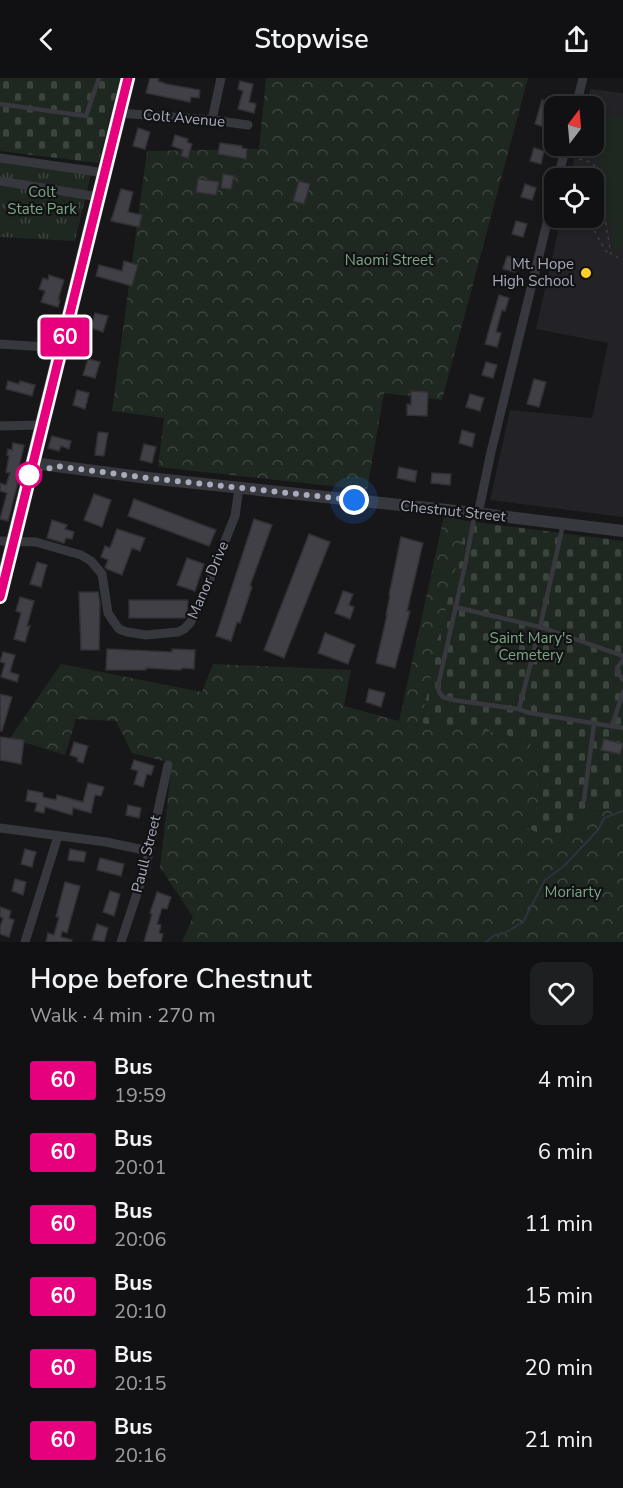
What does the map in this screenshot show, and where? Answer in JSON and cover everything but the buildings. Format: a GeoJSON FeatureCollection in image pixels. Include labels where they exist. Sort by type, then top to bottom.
{"type":"FeatureCollection","features":[{"type":"Feature","properties":{"kind":"main road"},"geometry":{"type":"LineString","coordinates":[[0,596],[7,541],[33,463],[128,78]]}},
{"type":"Feature","properties":{"kind":"street"},"geometry":{"type":"LineString","coordinates":[[212,120],[221,78]]}},
{"type":"Feature","properties":{"kind":"street"},"geometry":{"type":"LineString","coordinates":[[578,96],[583,78]]}},
{"type":"Feature","properties":{"kind":"street","name":"Colt Avenue"},"geometry":{"type":"LineString","coordinates":[[119,113],[248,125]]}},
{"type":"Feature","properties":{"kind":"street"},"geometry":{"type":"LineString","coordinates":[[0,158],[105,173]]}},
{"type":"Feature","properties":{"kind":"street"},"geometry":{"type":"LineString","coordinates":[[0,181],[99,197]]}},
{"type":"Feature","properties":{"kind":"street"},"geometry":{"type":"LineString","coordinates":[[476,513],[546,228]]}},
{"type":"Feature","properties":{"kind":"street"},"geometry":{"type":"LineString","coordinates":[[0,344],[62,348]]}},
{"type":"Feature","properties":{"kind":"street"},"geometry":{"type":"LineString","coordinates":[[0,426],[42,424]]}},
{"type":"Feature","properties":{"kind":"street","name":"Chestnut Street"},"geometry":{"type":"LineString","coordinates":[[33,463],[623,531]]}},
{"type":"Feature","properties":{"kind":"street","name":"Manor Drive"},"geometry":{"type":"LineString","coordinates":[[7,541],[36,542],[81,555],[91,561],[102,574],[110,616],[123,631],[146,635],[178,632],[190,623],[201,601],[235,516],[239,488]]}},
{"type":"Feature","properties":{"kind":"street","name":"Paull Street"},"geometry":{"type":"LineString","coordinates":[[122,942],[146,866],[168,765]]}},
{"type":"Feature","properties":{"kind":"street"},"geometry":{"type":"LineString","coordinates":[[0,828],[106,842],[149,851]]}},
{"type":"Feature","properties":{"kind":"street"},"geometry":{"type":"LineString","coordinates":[[26,942],[58,836]]}},
{"type":"Feature","properties":{"kind":"lane"},"geometry":{"type":"LineString","coordinates":[[0,104],[86,116],[99,78]]}},
{"type":"Feature","properties":{"kind":"lane"},"geometry":{"type":"LineString","coordinates":[[476,513],[438,686],[439,692],[443,697],[453,700],[519,709],[530,713],[623,728]]}},
{"type":"Feature","properties":{"kind":"lane"},"geometry":{"type":"LineString","coordinates":[[519,709],[563,524]]}},
{"type":"Feature","properties":{"kind":"lane"},"geometry":{"type":"LineString","coordinates":[[455,607],[540,627],[623,658],[617,668],[623,680]]}},
{"type":"Feature","properties":{"kind":"lane"},"geometry":{"type":"LineString","coordinates":[[612,726],[623,692]]}},
{"type":"Feature","properties":{"kind":"lane"},"geometry":{"type":"LineString","coordinates":[[584,800],[594,724]]}},
{"type":"Feature","properties":{"kind":"path"},"geometry":{"type":"LineString","coordinates":[[578,156],[596,167],[611,254]]}},
{"type":"Feature","properties":{"kind":"path"},"geometry":{"type":"LineString","coordinates":[[594,228],[606,251],[623,260]]}},
{"type":"Feature","properties":{"kind":"shaded area","name":"Mt. Hope High School"},"geometry":{"type":"Polygon","coordinates":[[[590,89],[623,93],[623,517],[490,500],[510,410],[592,418],[608,343],[536,329],[559,228],[604,228],[604,168],[572,168],[575,156],[604,156],[604,96],[588,96],[590,89]]]}},
{"type":"Feature","properties":{"kind":"green space"},"geometry":{"type":"Polygon","coordinates":[[[0,78],[120,78],[98,163],[0,151],[0,78]]]}},
{"type":"Feature","properties":{"kind":"green space","name":"Naomi Street"},"geometry":{"type":"Polygon","coordinates":[[[266,78],[528,78],[442,400],[384,393],[367,490],[158,467],[164,418],[112,411],[147,151],[259,149],[266,78]]]}},
{"type":"Feature","properties":{"kind":"green space"},"geometry":{"type":"Polygon","coordinates":[[[623,115],[623,249],[614,250],[604,192],[604,168],[600,168],[598,156],[604,156],[604,118],[623,115]]]}},
{"type":"Feature","properties":{"kind":"green space","name":"Colt State Park"},"geometry":{"type":"Polygon","coordinates":[[[0,156],[93,166],[75,241],[0,237],[0,156]]]}},
{"type":"Feature","properties":{"kind":"green space","name":"Moriarty"},"geometry":{"type":"Polygon","coordinates":[[[444,516],[467,521],[421,722],[502,733],[532,745],[540,757],[541,775],[539,802],[527,828],[588,811],[610,810],[623,804],[623,942],[182,942],[193,917],[160,867],[172,763],[132,753],[116,721],[76,719],[65,755],[10,738],[61,664],[202,692],[213,664],[351,670],[344,706],[399,721],[444,516]]]}},
{"type":"Feature","properties":{"kind":"green space","name":"Saint Mary's Cemetery"},"geometry":{"type":"Polygon","coordinates":[[[467,521],[623,541],[623,804],[610,810],[588,811],[556,840],[527,828],[539,802],[541,775],[540,757],[532,745],[502,733],[421,723],[467,521]]]}},
{"type":"Feature","properties":{"kind":"waterway"},"geometry":{"type":"LineString","coordinates":[[486,942],[495,935],[505,933],[523,922],[545,880],[564,866],[598,830],[604,818],[623,811]]}},
{"type":"Feature","properties":{"kind":"bus line","name":"60"},"geometry":{"type":"LineString","coordinates":[[0,597],[128,78]]}},
{"type":"Feature","properties":{"kind":"place","name":"Mt. Hope High School"},"geometry":{"type":"Point","coordinates":[586,273]}},
{"type":"Feature","properties":{"kind":"route"},"geometry":{"type":"LineString","coordinates":[[29,475],[56,466],[354,500]]}}]}
